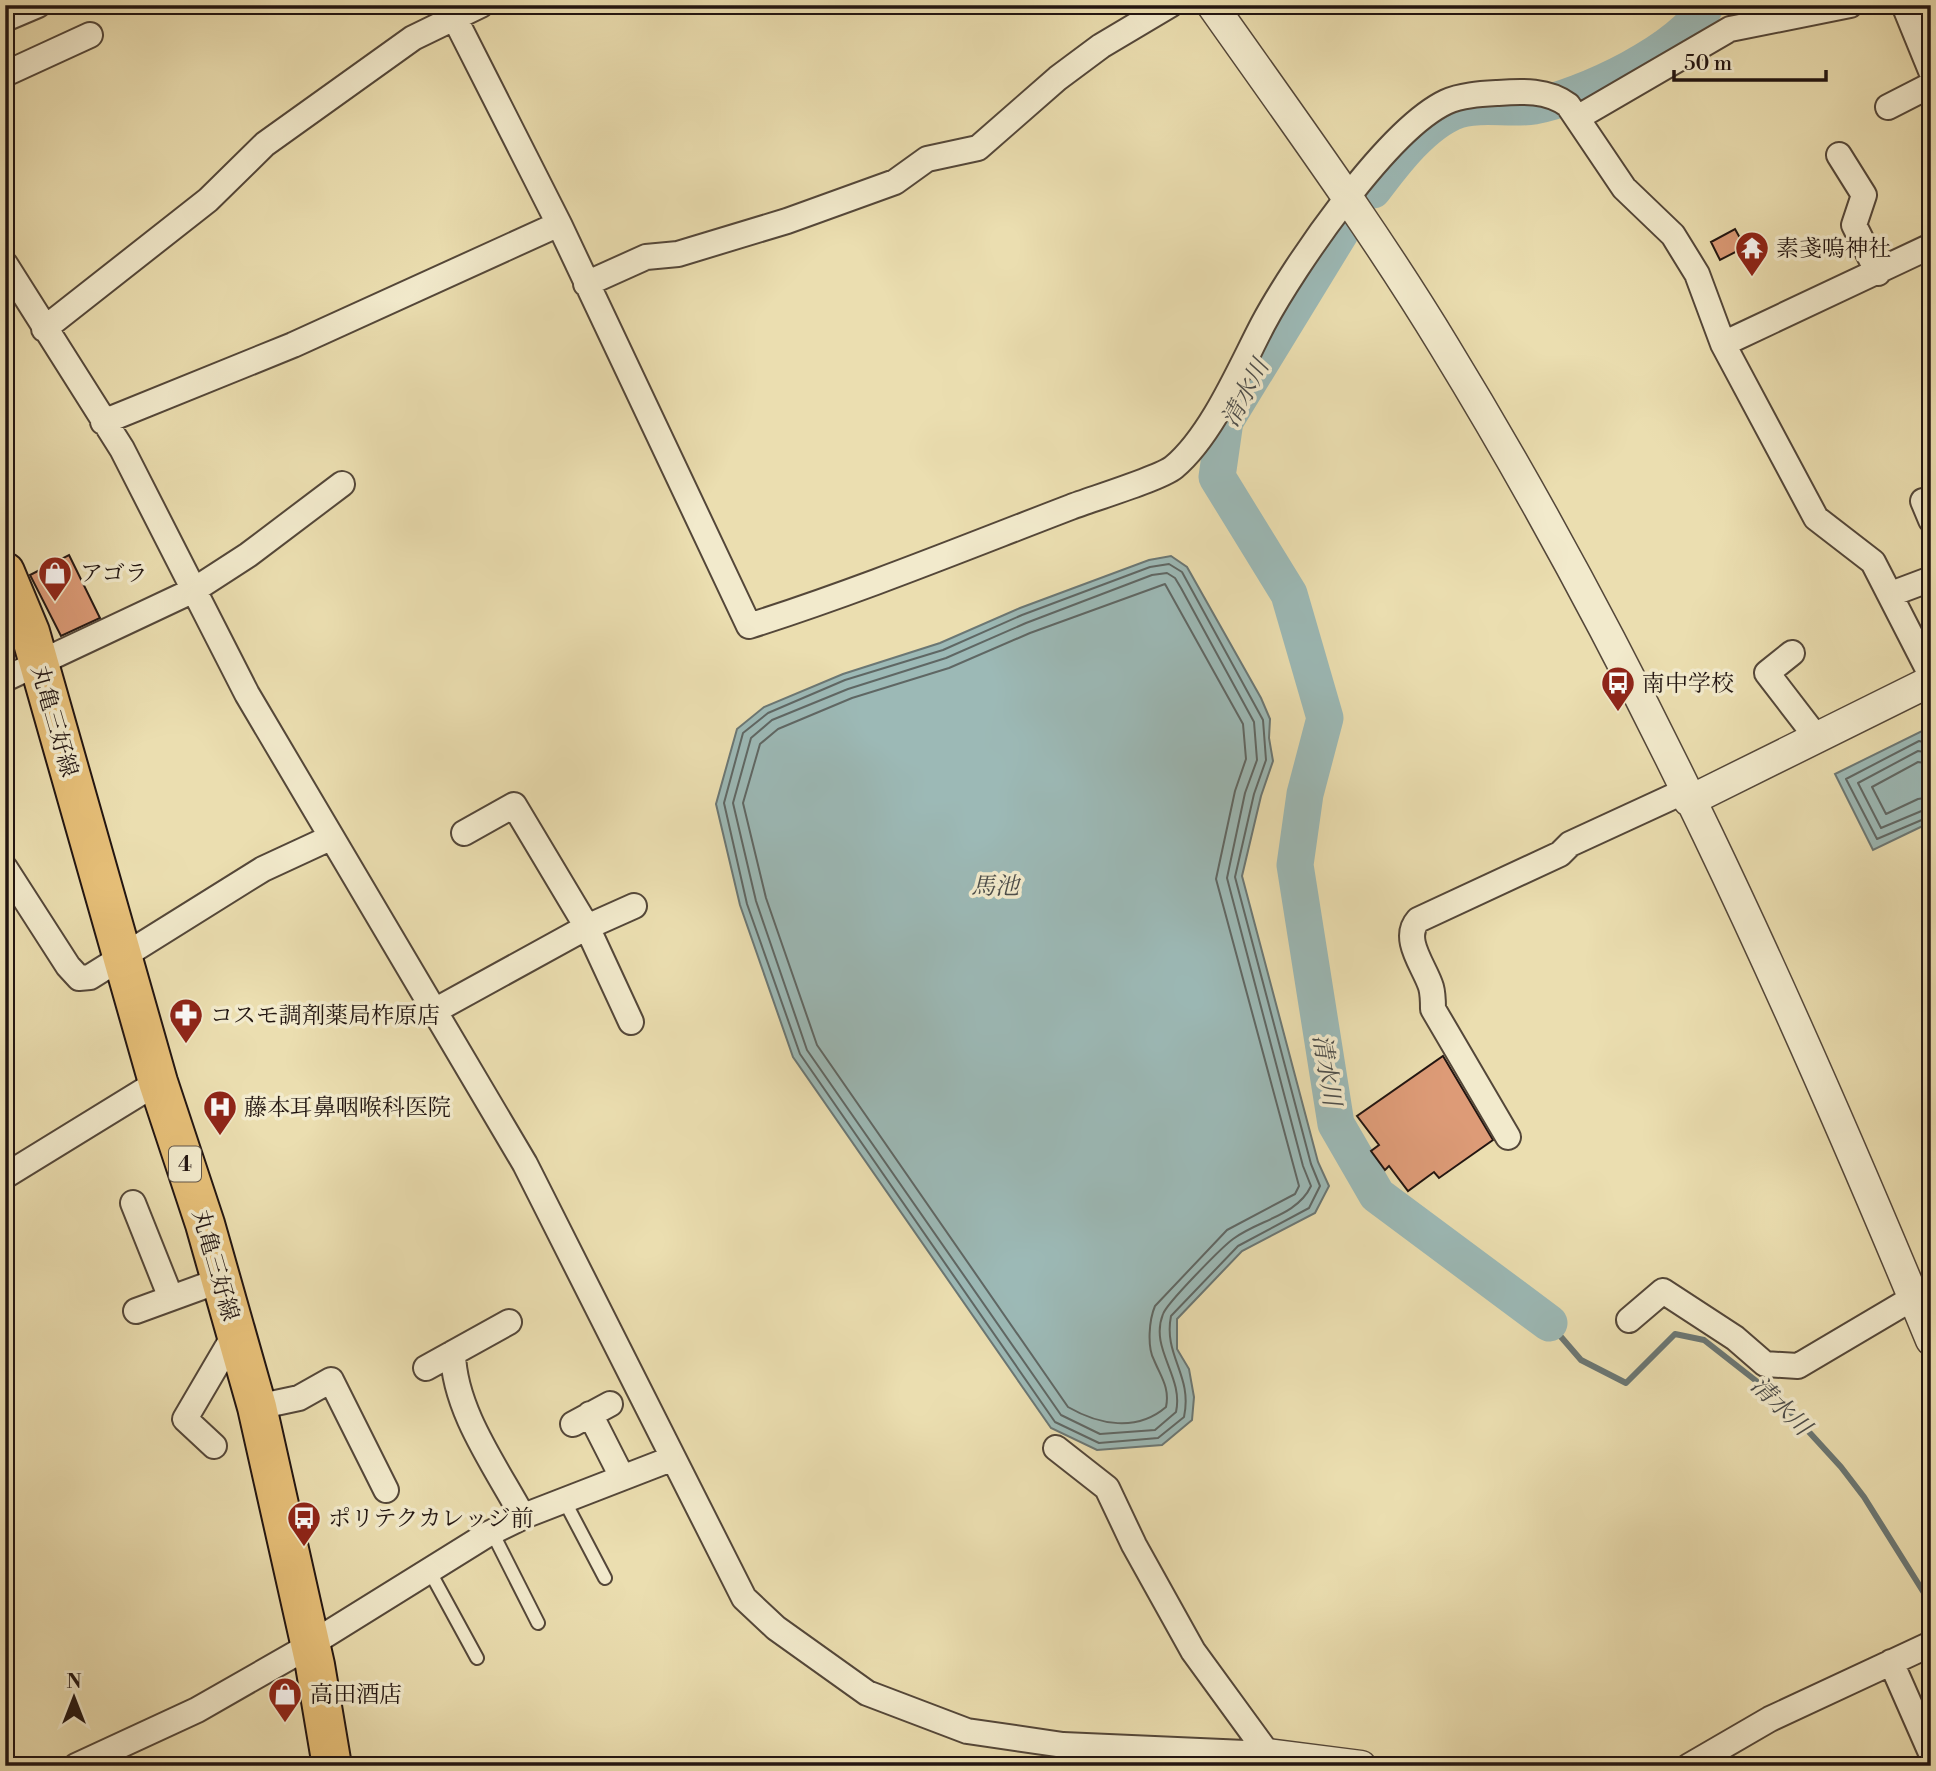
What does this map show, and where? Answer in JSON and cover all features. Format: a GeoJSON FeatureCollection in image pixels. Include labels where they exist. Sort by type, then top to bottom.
{"type":"FeatureCollection","features":[{"type":"Feature","properties":{"kind":"main road","name":"丸亀三好線"},"geometry":{"type":"LineString","coordinates":[[5,572],[30,632],[22,672],[123,956],[257,1407],[311,1644],[332,1766]]}},
{"type":"Feature","properties":{"kind":"street"},"geometry":{"type":"LineString","coordinates":[[5,19],[38,5]]}},
{"type":"Feature","properties":{"kind":"street"},"geometry":{"type":"LineString","coordinates":[[44,329],[208,200],[265,144],[452,11],[481,5]]}},
{"type":"Feature","properties":{"kind":"street"},"geometry":{"type":"LineString","coordinates":[[586,284],[646,257],[678,254],[895,182],[927,159],[978,148],[1101,46],[1170,5]]}},
{"type":"Feature","properties":{"kind":"street"},"geometry":{"type":"LineString","coordinates":[[1212,5],[1349,199],[1444,345],[1642,697],[1796,1025],[1931,1340]]}},
{"type":"Feature","properties":{"kind":"street"},"geometry":{"type":"LineString","coordinates":[[1567,106],[1730,29],[1850,5]]}},
{"type":"Feature","properties":{"kind":"street"},"geometry":{"type":"LineString","coordinates":[[1904,5],[1931,71]]}},
{"type":"Feature","properties":{"kind":"street"},"geometry":{"type":"LineString","coordinates":[[452,11],[559,224],[749,626],[845,596],[1173,468],[1213,420],[1267,317],[1326,224],[1349,199],[1369,171],[1430,111],[1448,102],[1476,95],[1517,92],[1567,106],[1624,188],[1673,235],[1697,274],[1723,344],[1816,518],[1873,562],[1931,675]]}},
{"type":"Feature","properties":{"kind":"street"},"geometry":{"type":"LineString","coordinates":[[5,74],[90,35]]}},
{"type":"Feature","properties":{"kind":"street"},"geometry":{"type":"LineString","coordinates":[[1888,107],[1931,85]]}},
{"type":"Feature","properties":{"kind":"street"},"geometry":{"type":"LineString","coordinates":[[1839,155],[1864,195],[1854,225],[1878,272]]}},
{"type":"Feature","properties":{"kind":"street"},"geometry":{"type":"LineString","coordinates":[[103,422],[293,345],[559,224]]}},
{"type":"Feature","properties":{"kind":"street"},"geometry":{"type":"LineString","coordinates":[[1723,344],[1931,246]]}},
{"type":"Feature","properties":{"kind":"street"},"geometry":{"type":"LineString","coordinates":[[5,264],[122,449],[247,694],[312,799],[330,838],[436,1010],[525,1164],[658,1425],[671,1458],[744,1598],[776,1628],[867,1693],[967,1731],[1063,1745],[1268,1755],[1362,1766]]}},
{"type":"Feature","properties":{"kind":"street"},"geometry":{"type":"LineString","coordinates":[[22,672],[194,590],[248,555],[342,484]]}},
{"type":"Feature","properties":{"kind":"street"},"geometry":{"type":"LineString","coordinates":[[1891,594],[1931,579]]}},
{"type":"Feature","properties":{"kind":"street"},"geometry":{"type":"LineString","coordinates":[[1792,653],[1767,674],[1817,738]]}},
{"type":"Feature","properties":{"kind":"street"},"geometry":{"type":"LineString","coordinates":[[1508,1137],[1433,1009],[1432,989],[1411,939],[1412,927],[1418,920],[1560,854],[1570,844],[1817,738],[1931,681]]}},
{"type":"Feature","properties":{"kind":"street"},"geometry":{"type":"LineString","coordinates":[[464,833],[514,805],[587,927],[631,1023]]}},
{"type":"Feature","properties":{"kind":"street"},"geometry":{"type":"LineString","coordinates":[[5,868],[68,966],[79,978],[90,976],[263,869],[330,838]]}},
{"type":"Feature","properties":{"kind":"street"},"geometry":{"type":"LineString","coordinates":[[436,1010],[587,927],[634,906]]}},
{"type":"Feature","properties":{"kind":"street"},"geometry":{"type":"LineString","coordinates":[[5,1175],[159,1082]]}},
{"type":"Feature","properties":{"kind":"street"},"geometry":{"type":"LineString","coordinates":[[133,1203],[171,1298]]}},
{"type":"Feature","properties":{"kind":"street"},"geometry":{"type":"LineString","coordinates":[[136,1311],[221,1280]]}},
{"type":"Feature","properties":{"kind":"street"},"geometry":{"type":"LineString","coordinates":[[1629,1321],[1663,1291],[1735,1338],[1765,1364],[1798,1366],[1913,1297]]}},
{"type":"Feature","properties":{"kind":"street"},"geometry":{"type":"LineString","coordinates":[[426,1368],[509,1322]]}},
{"type":"Feature","properties":{"kind":"street"},"geometry":{"type":"LineString","coordinates":[[214,1446],[185,1419],[236,1332]]}},
{"type":"Feature","properties":{"kind":"street"},"geometry":{"type":"LineString","coordinates":[[453,1353],[454,1378],[467,1412],[523,1517]]}},
{"type":"Feature","properties":{"kind":"street"},"geometry":{"type":"LineString","coordinates":[[257,1407],[299,1398],[331,1380],[356,1406],[386,1490]]}},
{"type":"Feature","properties":{"kind":"street"},"geometry":{"type":"LineString","coordinates":[[591,1414],[622,1477]]}},
{"type":"Feature","properties":{"kind":"street"},"geometry":{"type":"LineString","coordinates":[[1056,1448],[1107,1488],[1134,1545],[1193,1651],[1268,1755]]}},
{"type":"Feature","properties":{"kind":"street"},"geometry":{"type":"LineString","coordinates":[[76,1766],[197,1710],[311,1644],[492,1532],[671,1458]]}},
{"type":"Feature","properties":{"kind":"street"},"geometry":{"type":"LineString","coordinates":[[1689,1766],[1770,1719],[1931,1644]]}},
{"type":"Feature","properties":{"kind":"street"},"geometry":{"type":"LineString","coordinates":[[1891,1662],[1931,1753]]}},
{"type":"Feature","properties":{"kind":"lane"},"geometry":{"type":"LineString","coordinates":[[564,1500],[605,1578]]}},
{"type":"Feature","properties":{"kind":"lane"},"geometry":{"type":"LineString","coordinates":[[492,1532],[538,1623]]}},
{"type":"Feature","properties":{"kind":"lane"},"geometry":{"type":"LineString","coordinates":[[429,1570],[477,1658]]}},
{"type":"Feature","properties":{"kind":"water","name":"馬池"},"geometry":{"type":"Polygon","coordinates":[[[1171,556],[1187,567],[1261,698],[1270,719],[1269,738],[1273,761],[1261,796],[1242,876],[1318,1162],[1329,1186],[1315,1213],[1242,1251],[1177,1319],[1177,1349],[1189,1369],[1194,1397],[1192,1420],[1162,1445],[1097,1450],[1051,1428],[793,1057],[740,905],[716,804],[737,729],[764,707],[843,674],[940,643],[1020,608],[1149,560],[1171,556]]]}},
{"type":"Feature","properties":{"kind":"water"},"geometry":{"type":"Polygon","coordinates":[[[1924,730],[1931,743],[1931,822],[1873,850],[1835,774],[1924,730]]]}},
{"type":"Feature","properties":{"kind":"building"},"geometry":{"type":"Polygon","coordinates":[[[1735,229],[1745,247],[1720,260],[1711,242],[1735,229]]]}},
{"type":"Feature","properties":{"kind":"building"},"geometry":{"type":"Polygon","coordinates":[[[69,555],[100,618],[61,636],[30,575],[69,555]]]}},
{"type":"Feature","properties":{"kind":"building"},"geometry":{"type":"Polygon","coordinates":[[[1443,1056],[1493,1140],[1439,1178],[1434,1172],[1408,1191],[1389,1166],[1385,1170],[1371,1151],[1379,1145],[1357,1116],[1443,1056]]]}},
{"type":"Feature","properties":{"kind":"waterway","name":"清水川"},"geometry":{"type":"LineString","coordinates":[[1373,190],[1411,144],[1445,116],[1467,108],[1534,106],[1604,82],[1630,69],[1678,38],[1695,22],[1706,5]]}},
{"type":"Feature","properties":{"kind":"waterway","name":"清水川"},"geometry":{"type":"LineString","coordinates":[[1340,233],[1225,421],[1217,477],[1289,594],[1325,718],[1305,794],[1295,865],[1336,1124],[1377,1195],[1549,1323]]}},
{"type":"Feature","properties":{"kind":"waterway","name":"清水川"},"geometry":{"type":"LineString","coordinates":[[1549,1323],[1581,1360],[1626,1383],[1675,1334],[1704,1340],[1778,1398],[1841,1467],[1864,1497],[1931,1604]]}},
{"type":"Feature","properties":{"kind":"place","name":"素戔嗚神社"},"geometry":{"type":"Point","coordinates":[1752,278]}},
{"type":"Feature","properties":{"kind":"place","name":"アゴラ"},"geometry":{"type":"Point","coordinates":[55,603]}},
{"type":"Feature","properties":{"kind":"place","name":"南中学校"},"geometry":{"type":"Point","coordinates":[1618,713]}},
{"type":"Feature","properties":{"kind":"place","name":"コスモ調剤薬局柞原店"},"geometry":{"type":"Point","coordinates":[186,1045]}},
{"type":"Feature","properties":{"kind":"place","name":"藤本耳鼻咽喉科医院"},"geometry":{"type":"Point","coordinates":[220,1137]}},
{"type":"Feature","properties":{"kind":"place","name":"ポリテクカレッジ前"},"geometry":{"type":"Point","coordinates":[304,1548]}},
{"type":"Feature","properties":{"kind":"place","name":"高田酒店"},"geometry":{"type":"Point","coordinates":[285,1724]}}]}
